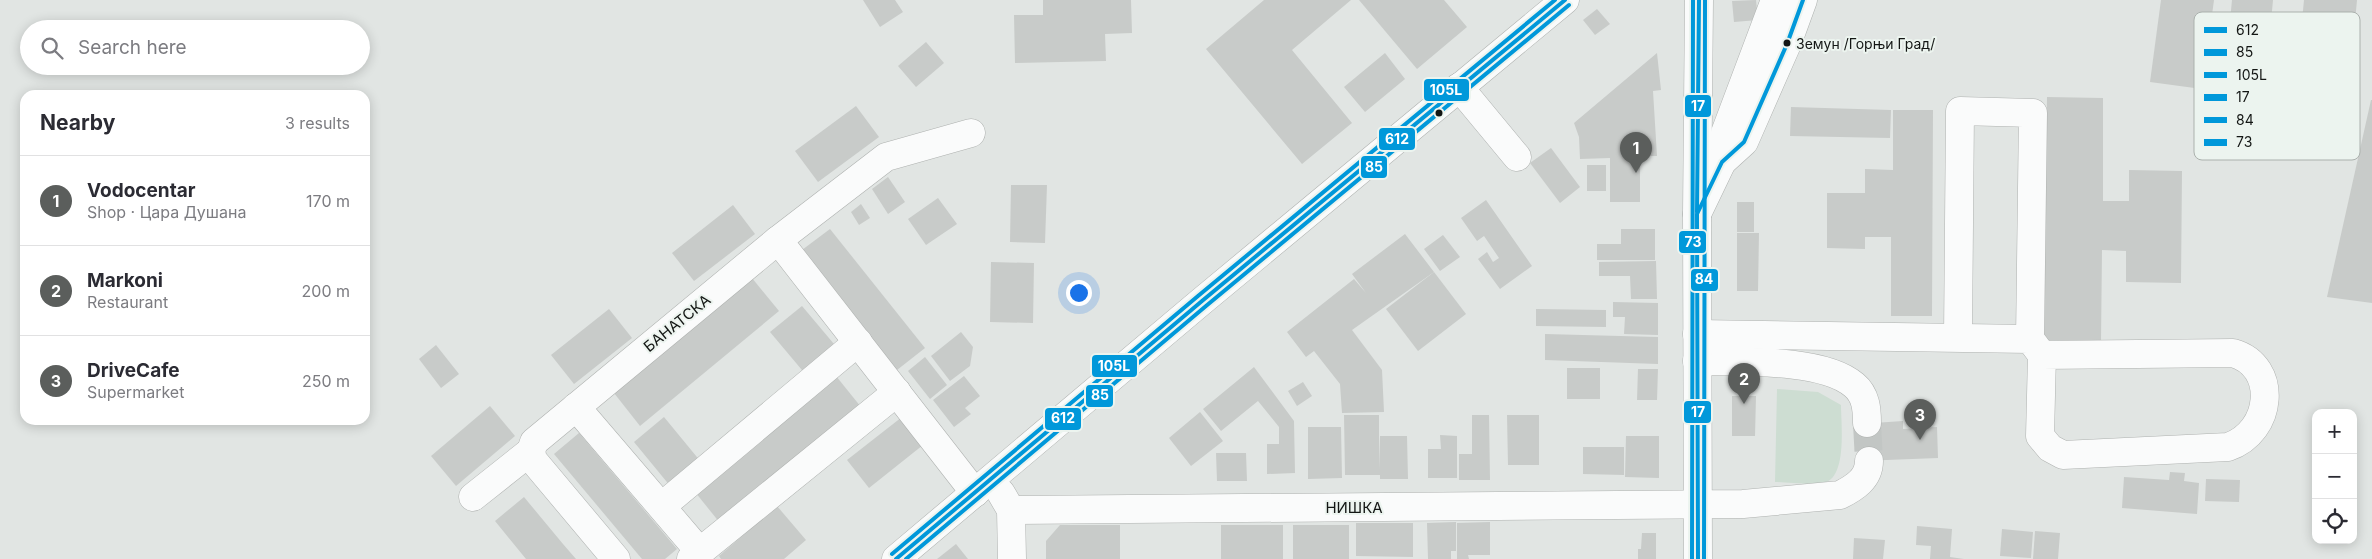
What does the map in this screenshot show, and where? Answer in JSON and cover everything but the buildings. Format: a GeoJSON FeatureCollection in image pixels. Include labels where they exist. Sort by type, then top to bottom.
{"type":"FeatureCollection","features":[{"type":"Feature","properties":{"kind":"street"},"geometry":{"type":"LineString","coordinates":[[896,559],[1202,301],[1565,0]]}},
{"type":"Feature","properties":{"kind":"street"},"geometry":{"type":"LineString","coordinates":[[1698,559],[1697,214],[1699,0]]}},
{"type":"Feature","properties":{"kind":"street"},"geometry":{"type":"LineString","coordinates":[[1697,214],[1722,162],[1725,134],[1775,0]]}},
{"type":"Feature","properties":{"kind":"street"},"geometry":{"type":"LineString","coordinates":[[1722,162],[1744,142],[1787,44],[1803,0]]}},
{"type":"Feature","properties":{"kind":"street"},"geometry":{"type":"LineString","coordinates":[[1459,87],[1517,157]]}},
{"type":"Feature","properties":{"kind":"street"},"geometry":{"type":"LineString","coordinates":[[1697,334],[1958,337],[2036,347],[2233,353],[2249,362],[2259,374],[2264,387],[2264,412],[2256,427],[2247,437],[2239,443],[2228,447],[2063,455],[2050,448],[2040,436],[2036,347],[2033,112],[1960,111],[1958,337]]}},
{"type":"Feature","properties":{"kind":"street","name":"БАНАТСКА"},"geometry":{"type":"LineString","coordinates":[[473,498],[532,451],[534,442],[542,433],[778,240],[886,157],[971,133]]}},
{"type":"Feature","properties":{"kind":"street"},"geometry":{"type":"LineString","coordinates":[[778,240],[897,392],[982,487],[1011,510],[1012,559]]}},
{"type":"Feature","properties":{"kind":"street"},"geometry":{"type":"LineString","coordinates":[[662,506],[858,342]]}},
{"type":"Feature","properties":{"kind":"street"},"geometry":{"type":"LineString","coordinates":[[1697,361],[1816,368],[1838,375],[1854,385],[1862,395],[1867,407],[1867,423]]}},
{"type":"Feature","properties":{"kind":"street"},"geometry":{"type":"LineString","coordinates":[[576,407],[662,506],[696,555],[897,392]]}},
{"type":"Feature","properties":{"kind":"street"},"geometry":{"type":"LineString","coordinates":[[532,451],[533,460],[616,559]]}},
{"type":"Feature","properties":{"kind":"street","name":"НИШКА"},"geometry":{"type":"LineString","coordinates":[[1011,510],[1743,504],[1840,495],[1854,488],[1863,479],[1869,461]]}},
{"type":"Feature","properties":{"kind":"green space"},"geometry":{"type":"Polygon","coordinates":[[[1777,389],[1818,392],[1841,405],[1842,435],[1840,459],[1833,477],[1826,482],[1808,484],[1775,482],[1777,389]]]}},
{"type":"Feature","properties":{"kind":"tunnel"},"geometry":{"type":"LineString","coordinates":[[1867,423],[1869,461]]}},
{"type":"Feature","properties":{"kind":"transit line","name":"105L"},"geometry":{"type":"LineString","coordinates":[[892,554],[1198,296],[1555,0]]}},
{"type":"Feature","properties":{"kind":"transit line","name":"612"},"geometry":{"type":"LineString","coordinates":[[896,559],[1202,301],[1565,0]]}},
{"type":"Feature","properties":{"kind":"transit line","name":"73"},"geometry":{"type":"LineString","coordinates":[[1692,559],[1693,0]]}},
{"type":"Feature","properties":{"kind":"transit line","name":"17"},"geometry":{"type":"LineString","coordinates":[[1697,212],[1699,0]]}},
{"type":"Feature","properties":{"kind":"transit line","name":"84"},"geometry":{"type":"LineString","coordinates":[[1704,559],[1705,0]]}},
{"type":"Feature","properties":{"kind":"transit line","name":"17"},"geometry":{"type":"LineString","coordinates":[[1698,559],[1697,214],[1722,162],[1744,142],[1787,44],[1803,0]]}},
{"type":"Feature","properties":{"kind":"transit line","name":"85"},"geometry":{"type":"LineString","coordinates":[[906,559],[1206,306],[1569,5]]}},
{"type":"Feature","properties":{"kind":"place","name":"Земун /Горњи Град/"},"geometry":{"type":"Point","coordinates":[1787,43]}},
{"type":"Feature","properties":{"kind":"place","name":"Vodocentar"},"geometry":{"type":"Point","coordinates":[1636,173]}},
{"type":"Feature","properties":{"kind":"place","name":"Markoni"},"geometry":{"type":"Point","coordinates":[1744,404]}},
{"type":"Feature","properties":{"kind":"place","name":"DriveCafe"},"geometry":{"type":"Point","coordinates":[1920,440]}}]}
